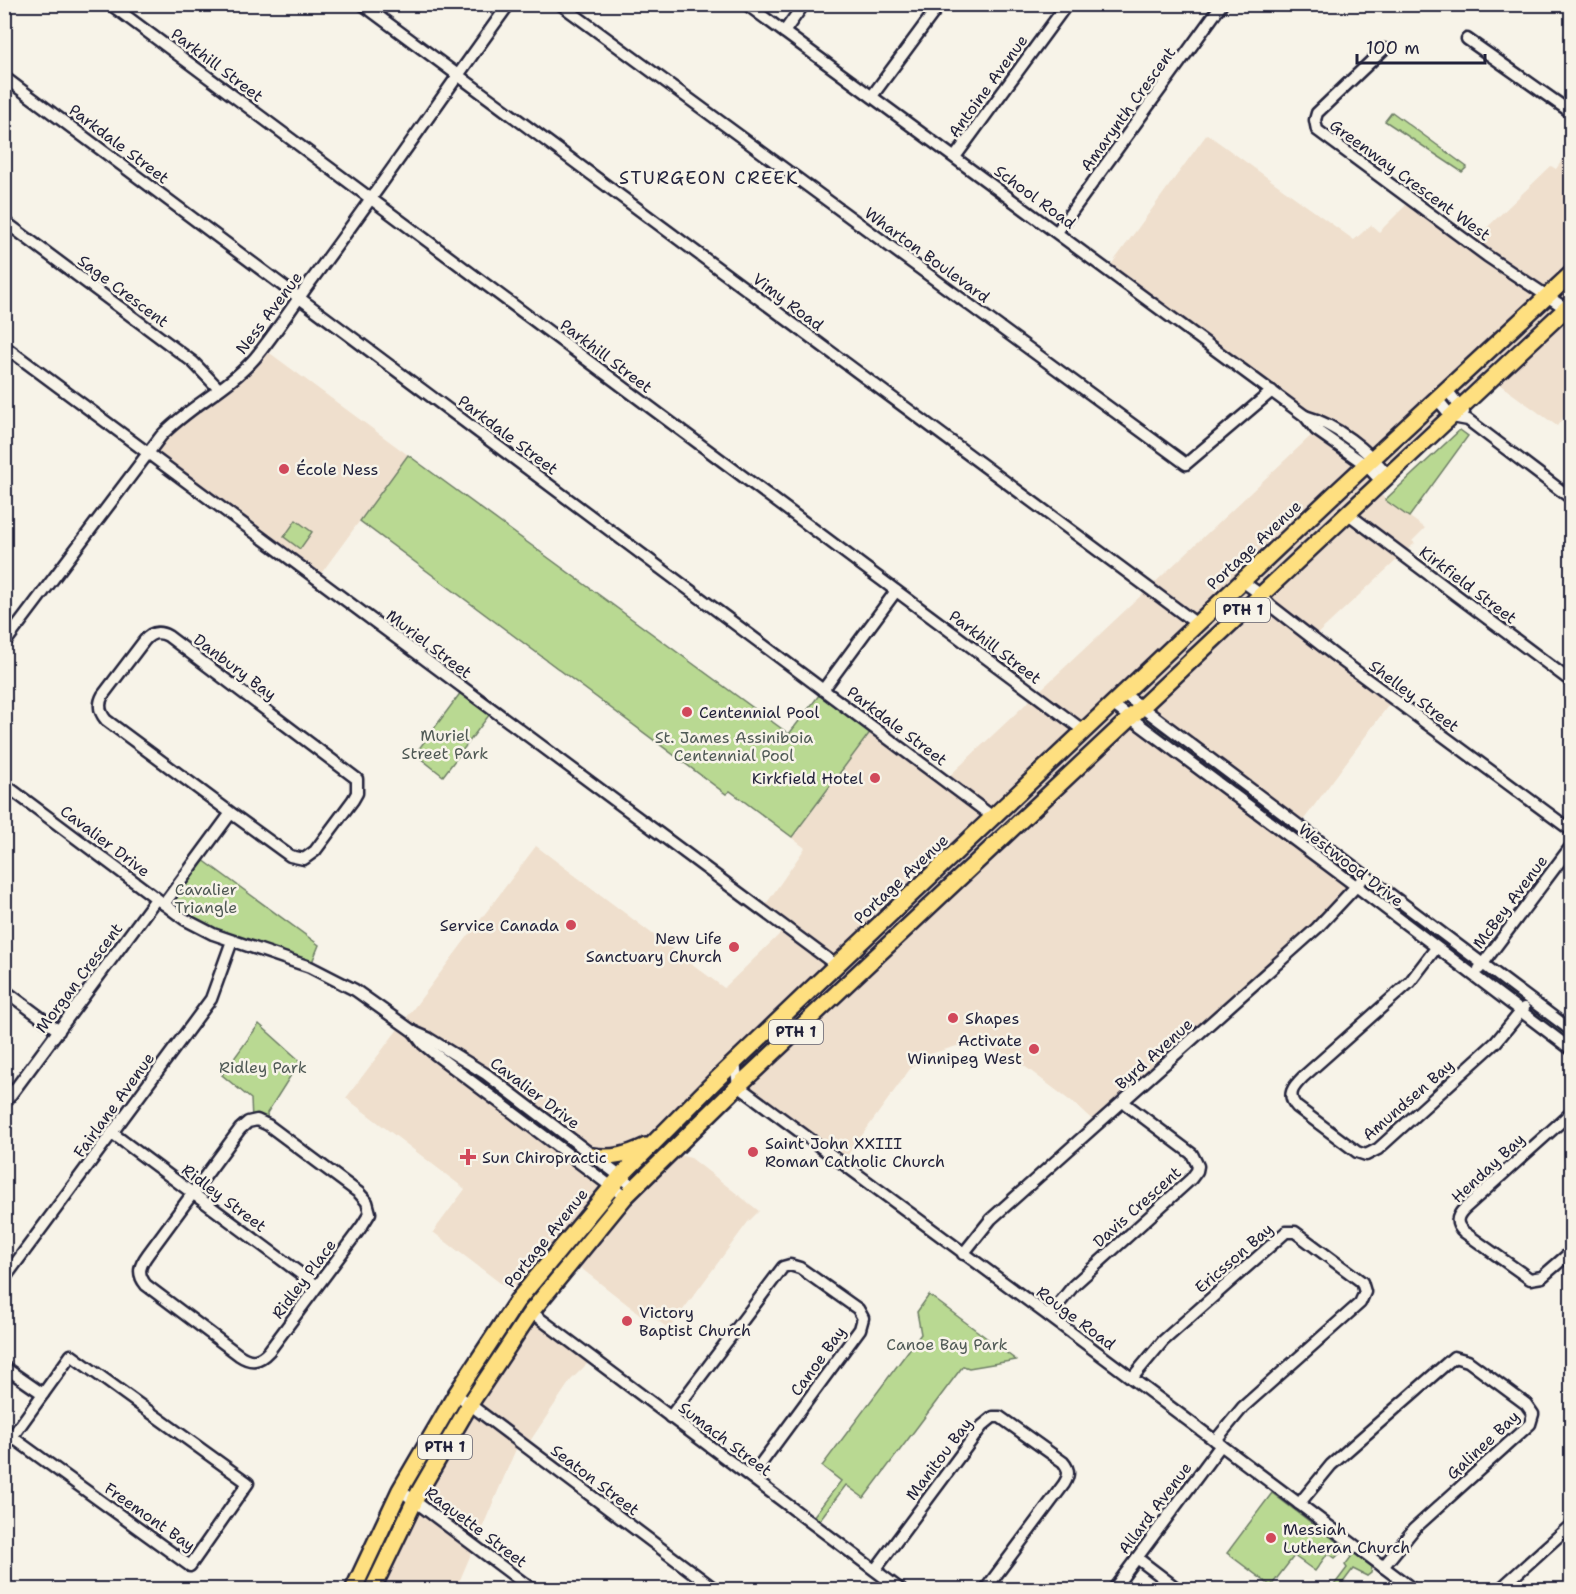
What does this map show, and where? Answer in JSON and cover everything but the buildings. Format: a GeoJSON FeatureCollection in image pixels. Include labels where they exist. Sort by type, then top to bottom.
{"type":"FeatureCollection","features":[{"type":"Feature","properties":{"kind":"highway","name":"Portage Avenue"},"geometry":{"type":"LineString","coordinates":[[353,1590],[400,1490],[456,1394],[517,1301],[616,1181],[836,965],[1572,273]]}},
{"type":"Feature","properties":{"kind":"highway","name":"PTH 1"},"geometry":{"type":"LineString","coordinates":[[372,1590],[414,1500],[470,1404],[531,1312],[629,1192],[721,1102],[1260,594],[1384,478],[1461,415],[1570,308]]}},
{"type":"Feature","properties":{"kind":"highway"},"geometry":{"type":"LineString","coordinates":[[721,1102],[730,1067]]}},
{"type":"Feature","properties":{"kind":"highway"},"geometry":{"type":"LineString","coordinates":[[592,1156],[608,1158],[630,1154],[657,1140]]}},
{"type":"Feature","properties":{"kind":"street","name":"Parkhill Street"},"geometry":{"type":"LineString","coordinates":[[110,4],[1084,731]]}},
{"type":"Feature","properties":{"kind":"street","name":"Vimy Road"},"geometry":{"type":"LineString","coordinates":[[362,4],[1197,624]]}},
{"type":"Feature","properties":{"kind":"street","name":"Ness Avenue"},"geometry":{"type":"LineString","coordinates":[[4,644],[170,426],[238,375],[256,356],[372,200],[457,75],[509,4]]}},
{"type":"Feature","properties":{"kind":"street","name":"Wharton Boulevard"},"geometry":{"type":"LineString","coordinates":[[560,4],[1186,464],[1272,391]]}},
{"type":"Feature","properties":{"kind":"street","name":"School Road"},"geometry":{"type":"LineString","coordinates":[[746,4],[1305,416],[1323,421],[1370,461],[1384,478]]}},
{"type":"Feature","properties":{"kind":"street"},"geometry":{"type":"LineString","coordinates":[[784,32],[804,4]]}},
{"type":"Feature","properties":{"kind":"street"},"geometry":{"type":"LineString","coordinates":[[872,96],[940,4]]}},
{"type":"Feature","properties":{"kind":"street","name":"Antoine Avenue"},"geometry":{"type":"LineString","coordinates":[[955,157],[1067,4]]}},
{"type":"Feature","properties":{"kind":"street","name":"Amarynth Crescent"},"geometry":{"type":"LineString","coordinates":[[1058,232],[1222,4]]}},
{"type":"Feature","properties":{"kind":"street"},"geometry":{"type":"LineString","coordinates":[[1467,39],[1572,113]]}},
{"type":"Feature","properties":{"kind":"street","name":"Greenway Crescent West"},"geometry":{"type":"LineString","coordinates":[[1384,49],[1317,113],[1314,120],[1317,130],[1487,256],[1547,296]]}},
{"type":"Feature","properties":{"kind":"street","name":"Parkdale Street"},"geometry":{"type":"LineString","coordinates":[[4,77],[993,817]]}},
{"type":"Feature","properties":{"kind":"street","name":"Sage Crescent"},"geometry":{"type":"LineString","coordinates":[[4,221],[193,362],[219,389]]}},
{"type":"Feature","properties":{"kind":"street"},"geometry":{"type":"LineString","coordinates":[[1547,296],[1570,308]]}},
{"type":"Feature","properties":{"kind":"street","name":"Muriel Street"},"geometry":{"type":"LineString","coordinates":[[4,346],[836,965]]}},
{"type":"Feature","properties":{"kind":"street"},"geometry":{"type":"LineString","coordinates":[[1442,394],[1461,415],[1572,499]]}},
{"type":"Feature","properties":{"kind":"street","name":"Kirkfield Street"},"geometry":{"type":"LineString","coordinates":[[1347,513],[1572,682]]}},
{"type":"Feature","properties":{"kind":"street","name":"Shelley Street"},"geometry":{"type":"LineString","coordinates":[[1242,581],[1327,650],[1572,831]]}},
{"type":"Feature","properties":{"kind":"street"},"geometry":{"type":"LineString","coordinates":[[823,690],[896,591]]}},
{"type":"Feature","properties":{"kind":"street","name":"Danbury Bay"},"geometry":{"type":"LineString","coordinates":[[160,633],[168,636],[357,779],[357,793],[353,800],[315,851],[304,859],[290,856],[231,813],[106,720],[100,711],[99,705],[103,694],[151,634],[160,633]]}},
{"type":"Feature","properties":{"kind":"street","name":"Westwood Drive"},"geometry":{"type":"LineString","coordinates":[[1118,699],[1436,948],[1572,1050]]}},
{"type":"Feature","properties":{"kind":"street","name":"Westwood Drive"},"geometry":{"type":"LineString","coordinates":[[1135,712],[1366,876],[1572,1031]]}},
{"type":"Feature","properties":{"kind":"street","name":"Cavalier Drive"},"geometry":{"type":"LineString","coordinates":[[4,784],[160,902],[197,926],[232,941],[310,967],[344,983],[414,1032],[428,1038],[486,1074],[592,1156],[616,1181]]}},
{"type":"Feature","properties":{"kind":"street"},"geometry":{"type":"LineString","coordinates":[[160,902],[231,813]]}},
{"type":"Feature","properties":{"kind":"street","name":"McBey Avenue"},"geometry":{"type":"LineString","coordinates":[[1473,976],[1572,845]]}},
{"type":"Feature","properties":{"kind":"street","name":"Byrd Avenue"},"geometry":{"type":"LineString","coordinates":[[963,1254],[991,1219],[1326,919],[1366,876]]}},
{"type":"Feature","properties":{"kind":"street","name":"Morgan Crescent"},"geometry":{"type":"LineString","coordinates":[[4,1104],[160,902]]}},
{"type":"Feature","properties":{"kind":"street","name":"Fairlane Avenue"},"geometry":{"type":"LineString","coordinates":[[4,1279],[211,999],[232,941]]}},
{"type":"Feature","properties":{"kind":"street","name":"Amundsen Bay"},"geometry":{"type":"LineString","coordinates":[[1436,948],[1410,982],[1294,1086],[1291,1093],[1291,1099],[1297,1107],[1358,1152],[1371,1153],[1496,1042],[1530,1000]]}},
{"type":"Feature","properties":{"kind":"street"},"geometry":{"type":"LineString","coordinates":[[4,990],[59,1031]]}},
{"type":"Feature","properties":{"kind":"street","name":"Cavalier Drive"},"geometry":{"type":"LineString","coordinates":[[414,1032],[435,1054],[629,1192]]}},
{"type":"Feature","properties":{"kind":"street"},"geometry":{"type":"LineString","coordinates":[[730,1067],[738,1086]]}},
{"type":"Feature","properties":{"kind":"street","name":"Rouge Road"},"geometry":{"type":"LineString","coordinates":[[738,1086],[1414,1590]]}},
{"type":"Feature","properties":{"kind":"street","name":"Davis Crescent"},"geometry":{"type":"LineString","coordinates":[[1049,1316],[1074,1285],[1197,1171],[1198,1166],[1194,1156],[1123,1102]]}},
{"type":"Feature","properties":{"kind":"street","name":"Henday Bay"},"geometry":{"type":"LineString","coordinates":[[1572,1112],[1464,1209],[1457,1219],[1458,1225],[1464,1232],[1530,1279],[1542,1277],[1572,1251]]}},
{"type":"Feature","properties":{"kind":"street","name":"Ridley Place"},"geometry":{"type":"LineString","coordinates":[[257,1120],[268,1125],[359,1194],[370,1208],[367,1220],[269,1350],[259,1359],[250,1361],[244,1359],[146,1285],[139,1274],[148,1254],[193,1193],[244,1125],[257,1120]]}},
{"type":"Feature","properties":{"kind":"street","name":"Ridley Street"},"geometry":{"type":"LineString","coordinates":[[112,1133],[317,1286]]}},
{"type":"Feature","properties":{"kind":"street","name":"Ericsson Bay"},"geometry":{"type":"LineString","coordinates":[[1132,1378],[1163,1341],[1286,1232],[1295,1232],[1362,1282],[1365,1292],[1360,1303],[1243,1407],[1218,1443]]}},
{"type":"Feature","properties":{"kind":"street","name":"Canoe Bay"},"geometry":{"type":"LineString","coordinates":[[670,1417],[783,1267],[790,1265],[800,1268],[858,1309],[863,1318],[860,1329],[750,1477]]}},
{"type":"Feature","properties":{"kind":"street","name":"Sumach Street"},"geometry":{"type":"LineString","coordinates":[[531,1312],[901,1590]]}},
{"type":"Feature","properties":{"kind":"street","name":"Freemont Bay"},"geometry":{"type":"LineString","coordinates":[[71,1355],[248,1483],[190,1566],[12,1437],[43,1395],[71,1355]]}},
{"type":"Feature","properties":{"kind":"street","name":"Galinee Bay"},"geometry":{"type":"LineString","coordinates":[[1299,1504],[1331,1465],[1454,1357],[1468,1360],[1526,1404],[1533,1414],[1530,1424],[1414,1529],[1383,1567]]}},
{"type":"Feature","properties":{"kind":"street"},"geometry":{"type":"LineString","coordinates":[[4,1367],[43,1395]]}},
{"type":"Feature","properties":{"kind":"street","name":"Seaton Street"},"geometry":{"type":"LineString","coordinates":[[456,1394],[716,1590]]}},
{"type":"Feature","properties":{"kind":"street","name":"Manitou Bay"},"geometry":{"type":"LineString","coordinates":[[875,1570],[985,1422],[993,1417],[1000,1417],[1063,1462],[1069,1474],[1064,1484],[985,1590]]}},
{"type":"Feature","properties":{"kind":"street","name":"Allard Avenue"},"geometry":{"type":"LineString","coordinates":[[1113,1590],[1218,1443]]}},
{"type":"Feature","properties":{"kind":"street","name":"Raquette Street"},"geometry":{"type":"LineString","coordinates":[[400,1490],[533,1590]]}},
{"type":"Feature","properties":{"kind":"street"},"geometry":{"type":"LineString","coordinates":[[1499,1590],[1572,1524]]}},
{"type":"Feature","properties":{"kind":"street"},"geometry":{"type":"LineString","coordinates":[[1137,1557],[1179,1590]]}},
{"type":"Feature","properties":{"kind":"shaded area"},"geometry":{"type":"Polygon","coordinates":[[[1207,134],[1354,240],[1371,225],[1379,232],[1411,200],[1471,243],[1551,166],[1556,169],[1571,148],[1571,407],[1557,426],[1492,379],[1374,488],[1385,499],[1425,528],[1412,541],[1415,543],[1313,638],[1393,699],[1305,818],[1298,825],[1140,707],[1356,886],[1097,1124],[1015,1059],[970,1045],[957,1046],[930,1054],[910,1069],[842,1163],[738,1086],[735,1063],[520,1298],[433,1232],[465,1189],[346,1098],[536,846],[724,988],[786,928],[762,910],[805,848],[792,838],[874,727],[945,780],[1316,431],[1108,269],[1207,134]]]}},
{"type":"Feature","properties":{"kind":"shaded area","name":"École Ness"},"geometry":{"type":"Polygon","coordinates":[[[263,348],[408,455],[317,579],[148,453],[263,348]]]}},
{"type":"Feature","properties":{"kind":"shaded area"},"geometry":{"type":"Polygon","coordinates":[[[669,1153],[691,1158],[759,1211],[748,1222],[669,1329],[650,1315],[646,1319],[573,1262],[669,1153]]]}},
{"type":"Feature","properties":{"kind":"shaded area"},"geometry":{"type":"Polygon","coordinates":[[[531,1312],[592,1359],[571,1380],[526,1447],[519,1442],[456,1589],[372,1590],[414,1500],[531,1312]]]}},
{"type":"Feature","properties":{"kind":"green space"},"geometry":{"type":"Polygon","coordinates":[[[1392,112],[1467,167],[1462,172],[1385,121],[1392,112]]]}},
{"type":"Feature","properties":{"kind":"green space"},"geometry":{"type":"Polygon","coordinates":[[[1460,430],[1468,436],[1409,517],[1385,500],[1460,430]]]}},
{"type":"Feature","properties":{"kind":"green space","name":"St. James Assiniboia Centennial Pool"},"geometry":{"type":"Polygon","coordinates":[[[408,455],[789,734],[823,690],[874,727],[792,837],[730,791],[726,794],[360,521],[408,455]]]}},
{"type":"Feature","properties":{"kind":"green space"},"geometry":{"type":"Polygon","coordinates":[[[296,520],[312,532],[300,549],[284,537],[296,520]]]}},
{"type":"Feature","properties":{"kind":"green space","name":"Muriel Street Park"},"geometry":{"type":"Polygon","coordinates":[[[464,688],[493,710],[443,776],[415,754],[464,688]]]}},
{"type":"Feature","properties":{"kind":"green space"},"geometry":{"type":"Polygon","coordinates":[[[1140,707],[1292,822],[1283,832],[1129,717],[1140,707]]]}},
{"type":"Feature","properties":{"kind":"green space","name":"Cavalier Triangle"},"geometry":{"type":"Polygon","coordinates":[[[199,857],[319,945],[310,967],[232,941],[164,904],[199,857]]]}},
{"type":"Feature","properties":{"kind":"green space"},"geometry":{"type":"Polygon","coordinates":[[[1366,876],[1571,1031],[1571,1050],[1356,886],[1366,876]]]}},
{"type":"Feature","properties":{"kind":"green space","name":"Ridley Park"},"geometry":{"type":"Polygon","coordinates":[[[259,1024],[300,1061],[267,1113],[268,1125],[252,1120],[251,1099],[222,1075],[259,1024]]]}},
{"type":"Feature","properties":{"kind":"green space","name":"Canoe Bay Park"},"geometry":{"type":"Polygon","coordinates":[[[929,1295],[1016,1360],[969,1368],[963,1366],[864,1498],[846,1485],[815,1526],[809,1522],[841,1481],[822,1466],[921,1334],[917,1312],[929,1295]]]}},
{"type":"Feature","properties":{"kind":"green space"},"geometry":{"type":"Polygon","coordinates":[[[1272,1493],[1345,1548],[1335,1558],[1328,1553],[1315,1571],[1294,1556],[1271,1586],[1227,1553],[1272,1493]]]}},
{"type":"Feature","properties":{"kind":"green space"},"geometry":{"type":"Polygon","coordinates":[[[1354,1553],[1372,1567],[1371,1573],[1367,1576],[1353,1569],[1338,1589],[1331,1589],[1347,1568],[1345,1565],[1354,1553]]]}},
{"type":"Feature","properties":{"kind":"place","name":"École Ness"},"geometry":{"type":"Point","coordinates":[284,469]}},
{"type":"Feature","properties":{"kind":"place","name":"Centennial Pool"},"geometry":{"type":"Point","coordinates":[687,712]}},
{"type":"Feature","properties":{"kind":"place","name":"Kirkfield Hotel"},"geometry":{"type":"Point","coordinates":[875,778]}},
{"type":"Feature","properties":{"kind":"place","name":"Service Canada"},"geometry":{"type":"Point","coordinates":[571,925]}},
{"type":"Feature","properties":{"kind":"place","name":"New Life Sanctuary Church"},"geometry":{"type":"Point","coordinates":[734,947]}},
{"type":"Feature","properties":{"kind":"place","name":"Shapes"},"geometry":{"type":"Point","coordinates":[953,1018]}},
{"type":"Feature","properties":{"kind":"place","name":"Activate Winnipeg West"},"geometry":{"type":"Point","coordinates":[1034,1049]}},
{"type":"Feature","properties":{"kind":"place","name":"Saint John XXIII Roman Catholic Church"},"geometry":{"type":"Point","coordinates":[753,1152]}},
{"type":"Feature","properties":{"kind":"place","name":"Sun Chiropractic"},"geometry":{"type":"Point","coordinates":[468,1157]}},
{"type":"Feature","properties":{"kind":"place","name":"Victory Baptist Church"},"geometry":{"type":"Point","coordinates":[627,1321]}},
{"type":"Feature","properties":{"kind":"place","name":"Messiah Lutheran Church"},"geometry":{"type":"Point","coordinates":[1271,1538]}},
{"type":"Feature","properties":{"kind":"district","name":"STURGEON CREEK"},"geometry":{"type":"Point","coordinates":[709,178]}}]}
